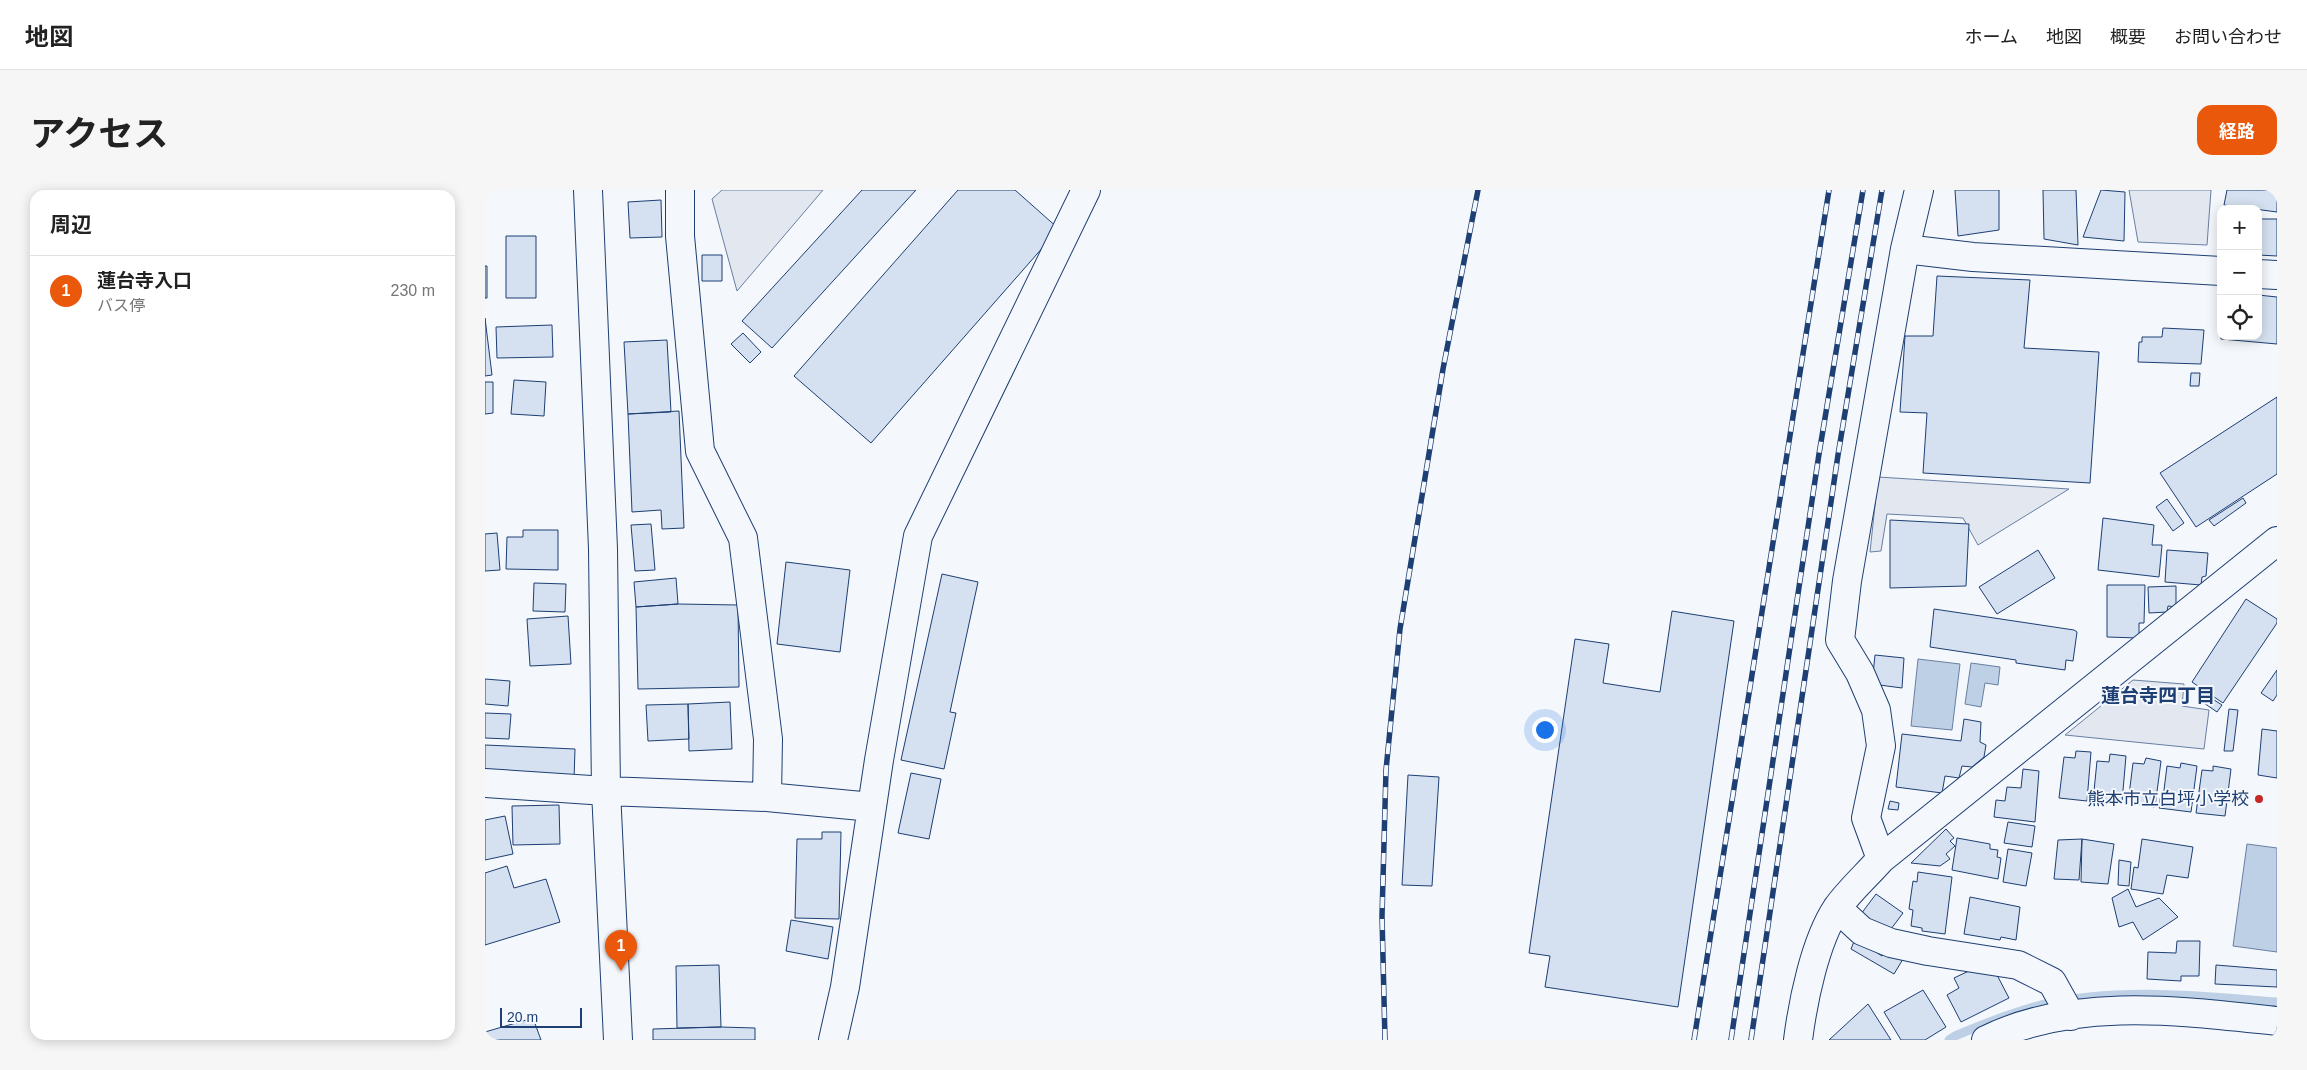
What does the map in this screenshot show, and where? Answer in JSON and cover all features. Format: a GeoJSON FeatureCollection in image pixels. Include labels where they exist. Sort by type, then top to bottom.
{"type":"FeatureCollection","features":[{"type":"Feature","properties":{"kind":"street"},"geometry":{"type":"LineString","coordinates":[[588,190],[603,549],[606,791],[618,1040]]}},
{"type":"Feature","properties":{"kind":"street"},"geometry":{"type":"LineString","coordinates":[[680,190],[680,236],[700,451],[743,538],[768,739],[767,797]]}},
{"type":"Feature","properties":{"kind":"street"},"geometry":{"type":"LineString","coordinates":[[833,1040],[845,987],[872,807],[918,536],[1086,190]]}},
{"type":"Feature","properties":{"kind":"street"},"geometry":{"type":"LineString","coordinates":[[1881,860],[1867,818],[1881,746],[1876,710],[1860,673],[1840,640],[1847,581],[1905,249],[1919,190]]}},
{"type":"Feature","properties":{"kind":"street"},"geometry":{"type":"LineString","coordinates":[[1905,249],[1973,257],[2217,271]]}},
{"type":"Feature","properties":{"kind":"street"},"geometry":{"type":"LineString","coordinates":[[2262,274],[2277,275]]}},
{"type":"Feature","properties":{"kind":"street"},"geometry":{"type":"LineString","coordinates":[[1798,1040],[1802,1004],[1824,933],[1837,908],[1881,860],[2277,541]]}},
{"type":"Feature","properties":{"kind":"street"},"geometry":{"type":"LineString","coordinates":[[485,783],[606,791],[767,797],[872,807]]}},
{"type":"Feature","properties":{"kind":"street"},"geometry":{"type":"LineString","coordinates":[[1837,908],[1862,931],[1891,943],[1928,951],[2018,965],[2052,982],[2071,1016]]}},
{"type":"Feature","properties":{"kind":"street"},"geometry":{"type":"LineString","coordinates":[[1986,1040],[2004,1031],[2053,1018],[2129,1011],[2186,1012],[2277,1021]]}},
{"type":"Feature","properties":{"kind":"shaded area"},"geometry":{"type":"Polygon","coordinates":[[[722,190],[823,190],[737,291],[712,199],[722,190]]]}},
{"type":"Feature","properties":{"kind":"shaded area"},"geometry":{"type":"Polygon","coordinates":[[[2129,190],[2211,190],[2207,245],[2138,242],[2129,190]]]}},
{"type":"Feature","properties":{"kind":"shaded area"},"geometry":{"type":"Polygon","coordinates":[[[1878,477],[2069,489],[1978,545],[1963,518],[1887,514],[1881,551],[1870,552],[1878,477]]]}},
{"type":"Feature","properties":{"kind":"shaded area"},"geometry":{"type":"Polygon","coordinates":[[[2133,680],[2184,684],[2182,706],[2209,710],[2204,749],[2065,735],[2133,680]]]}},
{"type":"Feature","properties":{"kind":"water"},"geometry":{"type":"Polygon","coordinates":[[[1918,659],[1960,664],[1952,730],[1911,726],[1918,659]]]}},
{"type":"Feature","properties":{"kind":"water"},"geometry":{"type":"Polygon","coordinates":[[[1971,663],[2000,667],[1998,685],[1985,683],[1981,707],[1965,704],[1971,663]]]}},
{"type":"Feature","properties":{"kind":"water"},"geometry":{"type":"Polygon","coordinates":[[[2247,844],[2277,848],[2277,952],[2233,946],[2247,844]]]}},
{"type":"Feature","properties":{"kind":"building"},"geometry":{"type":"Polygon","coordinates":[[[862,190],[916,190],[772,348],[742,321],[862,190]]]}},
{"type":"Feature","properties":{"kind":"building"},"geometry":{"type":"Polygon","coordinates":[[[958,190],[1015,190],[1059,229],[871,443],[794,376],[958,190]]]}},
{"type":"Feature","properties":{"kind":"building"},"geometry":{"type":"Polygon","coordinates":[[[1955,190],[1999,190],[1999,230],[1958,236],[1955,190]]]}},
{"type":"Feature","properties":{"kind":"building"},"geometry":{"type":"Polygon","coordinates":[[[2043,190],[2076,190],[2078,245],[2044,239],[2043,190]]]}},
{"type":"Feature","properties":{"kind":"building"},"geometry":{"type":"Polygon","coordinates":[[[2101,190],[2125,192],[2124,241],[2083,237],[2101,190]]]}},
{"type":"Feature","properties":{"kind":"building"},"geometry":{"type":"Polygon","coordinates":[[[2227,190],[2277,190],[2277,212],[2262,210],[2262,205],[2224,205],[2227,190]]]}},
{"type":"Feature","properties":{"kind":"building"},"geometry":{"type":"Polygon","coordinates":[[[661,200],[662,237],[630,238],[628,202],[661,200]]]}},
{"type":"Feature","properties":{"kind":"building"},"geometry":{"type":"Polygon","coordinates":[[[2262,219],[2277,219],[2277,256],[2262,255],[2262,219]]]}},
{"type":"Feature","properties":{"kind":"building"},"geometry":{"type":"Polygon","coordinates":[[[506,236],[536,236],[536,298],[506,298],[506,236]]]}},
{"type":"Feature","properties":{"kind":"building"},"geometry":{"type":"Polygon","coordinates":[[[702,255],[722,255],[722,281],[702,281],[702,255]]]}},
{"type":"Feature","properties":{"kind":"building"},"geometry":{"type":"Polygon","coordinates":[[[485,266],[487,266],[487,298],[485,298],[485,266]]]}},
{"type":"Feature","properties":{"kind":"building"},"geometry":{"type":"Polygon","coordinates":[[[1937,276],[2030,280],[2024,348],[2099,352],[2090,483],[1923,473],[1927,413],[1900,412],[1905,336],[1933,336],[1937,276]]]}},
{"type":"Feature","properties":{"kind":"building"},"geometry":{"type":"Polygon","coordinates":[[[2262,295],[2277,297],[2277,344],[2232,340],[2262,340],[2262,295]]]}},
{"type":"Feature","properties":{"kind":"building"},"geometry":{"type":"Polygon","coordinates":[[[485,318],[492,375],[485,376],[485,318]]]}},
{"type":"Feature","properties":{"kind":"building"},"geometry":{"type":"Polygon","coordinates":[[[552,325],[553,357],[497,358],[496,327],[552,325]]]}},
{"type":"Feature","properties":{"kind":"building"},"geometry":{"type":"Polygon","coordinates":[[[2163,328],[2204,330],[2201,364],[2138,362],[2139,342],[2142,342],[2142,337],[2162,337],[2163,328]]]}},
{"type":"Feature","properties":{"kind":"building"},"geometry":{"type":"Polygon","coordinates":[[[743,333],[761,352],[750,363],[731,344],[743,333]]]}},
{"type":"Feature","properties":{"kind":"building"},"geometry":{"type":"Polygon","coordinates":[[[667,340],[671,412],[628,414],[624,342],[667,340]]]}},
{"type":"Feature","properties":{"kind":"building"},"geometry":{"type":"Polygon","coordinates":[[[2191,373],[2200,373],[2199,386],[2190,386],[2191,373]]]}},
{"type":"Feature","properties":{"kind":"building"},"geometry":{"type":"Polygon","coordinates":[[[514,380],[546,382],[544,416],[511,414],[514,380]]]}},
{"type":"Feature","properties":{"kind":"building"},"geometry":{"type":"Polygon","coordinates":[[[485,382],[493,382],[493,413],[485,414],[485,382]]]}},
{"type":"Feature","properties":{"kind":"building"},"geometry":{"type":"Polygon","coordinates":[[[2277,397],[2277,474],[2196,527],[2160,473],[2277,397]]]}},
{"type":"Feature","properties":{"kind":"building"},"geometry":{"type":"Polygon","coordinates":[[[679,411],[684,528],[662,529],[661,510],[632,512],[628,414],[679,411]]]}},
{"type":"Feature","properties":{"kind":"building"},"geometry":{"type":"Polygon","coordinates":[[[2243,498],[2246,503],[2214,526],[2209,520],[2243,498]]]}},
{"type":"Feature","properties":{"kind":"building"},"geometry":{"type":"Polygon","coordinates":[[[2167,499],[2184,523],[2173,531],[2156,507],[2167,499]]]}},
{"type":"Feature","properties":{"kind":"building"},"geometry":{"type":"Polygon","coordinates":[[[2103,518],[2154,525],[2152,545],[2162,545],[2159,577],[2098,570],[2103,518]]]}},
{"type":"Feature","properties":{"kind":"building"},"geometry":{"type":"Polygon","coordinates":[[[1890,520],[1969,524],[1966,586],[1890,588],[1890,520]]]}},
{"type":"Feature","properties":{"kind":"building"},"geometry":{"type":"Polygon","coordinates":[[[651,524],[655,570],[635,571],[631,525],[651,524]]]}},
{"type":"Feature","properties":{"kind":"building"},"geometry":{"type":"Polygon","coordinates":[[[523,530],[558,530],[558,570],[506,569],[507,537],[523,537],[523,530]]]}},
{"type":"Feature","properties":{"kind":"building"},"geometry":{"type":"Polygon","coordinates":[[[497,533],[500,570],[485,571],[485,534],[497,533]]]}},
{"type":"Feature","properties":{"kind":"building"},"geometry":{"type":"Polygon","coordinates":[[[2038,550],[2055,578],[1997,614],[1979,587],[2038,550]]]}},
{"type":"Feature","properties":{"kind":"building"},"geometry":{"type":"Polygon","coordinates":[[[2167,550],[2208,553],[2206,576],[2202,577],[2201,585],[2165,582],[2167,550]]]}},
{"type":"Feature","properties":{"kind":"building"},"geometry":{"type":"Polygon","coordinates":[[[786,562],[850,570],[840,652],[777,644],[786,562]]]}},
{"type":"Feature","properties":{"kind":"building"},"geometry":{"type":"Polygon","coordinates":[[[942,574],[978,582],[950,712],[956,713],[944,769],[901,760],[942,574]]]}},
{"type":"Feature","properties":{"kind":"building"},"geometry":{"type":"Polygon","coordinates":[[[676,578],[678,604],[636,607],[634,582],[676,578]]]}},
{"type":"Feature","properties":{"kind":"building"},"geometry":{"type":"Polygon","coordinates":[[[534,583],[566,584],[565,612],[533,611],[534,583]]]}},
{"type":"Feature","properties":{"kind":"building"},"geometry":{"type":"Polygon","coordinates":[[[2107,585],[2145,585],[2144,623],[2139,623],[2139,638],[2107,637],[2107,585]]]}},
{"type":"Feature","properties":{"kind":"building"},"geometry":{"type":"Polygon","coordinates":[[[2176,586],[2176,607],[2168,606],[2167,612],[2149,613],[2148,587],[2176,586]]]}},
{"type":"Feature","properties":{"kind":"building"},"geometry":{"type":"Polygon","coordinates":[[[2246,599],[2277,619],[2277,623],[2223,703],[2192,682],[2246,599]]]}},
{"type":"Feature","properties":{"kind":"building"},"geometry":{"type":"Polygon","coordinates":[[[678,604],[738,605],[739,687],[638,689],[636,607],[678,604]]]}},
{"type":"Feature","properties":{"kind":"building"},"geometry":{"type":"Polygon","coordinates":[[[1934,609],[2074,630],[2077,632],[2073,661],[2066,660],[2065,670],[2016,663],[2016,660],[1930,647],[1934,609]]]}},
{"type":"Feature","properties":{"kind":"building"},"geometry":{"type":"Polygon","coordinates":[[[1672,611],[1734,621],[1678,1007],[1545,987],[1550,956],[1529,953],[1575,639],[1609,644],[1603,683],[1660,692],[1672,611]]]}},
{"type":"Feature","properties":{"kind":"building"},"geometry":{"type":"Polygon","coordinates":[[[568,616],[571,664],[530,666],[527,619],[568,616]]]}},
{"type":"Feature","properties":{"kind":"building"},"geometry":{"type":"Polygon","coordinates":[[[1875,655],[1904,658],[1902,688],[1872,684],[1875,655]]]}},
{"type":"Feature","properties":{"kind":"building"},"geometry":{"type":"Polygon","coordinates":[[[2277,670],[2277,695],[2273,701],[2261,693],[2277,670]]]}},
{"type":"Feature","properties":{"kind":"building"},"geometry":{"type":"Polygon","coordinates":[[[485,679],[510,681],[508,706],[485,704],[485,679]]]}},
{"type":"Feature","properties":{"kind":"building"},"geometry":{"type":"Polygon","coordinates":[[[2208,696],[2222,705],[2217,712],[2204,703],[2208,696]]]}},
{"type":"Feature","properties":{"kind":"building"},"geometry":{"type":"Polygon","coordinates":[[[730,702],[732,749],[689,751],[688,704],[730,702]]]}},
{"type":"Feature","properties":{"kind":"building"},"geometry":{"type":"Polygon","coordinates":[[[688,704],[689,739],[648,741],[646,705],[688,704]]]}},
{"type":"Feature","properties":{"kind":"building"},"geometry":{"type":"Polygon","coordinates":[[[2229,709],[2238,710],[2233,751],[2224,751],[2229,709]]]}},
{"type":"Feature","properties":{"kind":"building"},"geometry":{"type":"Polygon","coordinates":[[[485,713],[511,714],[509,739],[485,738],[485,713]]]}},
{"type":"Feature","properties":{"kind":"building"},"geometry":{"type":"Polygon","coordinates":[[[1964,719],[1981,722],[1980,742],[1986,745],[1984,757],[1972,767],[1962,766],[1959,778],[1945,776],[1942,793],[1896,787],[1902,734],[1961,741],[1964,719]]]}},
{"type":"Feature","properties":{"kind":"building"},"geometry":{"type":"Polygon","coordinates":[[[2262,729],[2277,731],[2277,778],[2258,775],[2262,729]]]}},
{"type":"Feature","properties":{"kind":"building"},"geometry":{"type":"Polygon","coordinates":[[[485,745],[575,749],[574,780],[485,776],[485,745]]]}},
{"type":"Feature","properties":{"kind":"building"},"geometry":{"type":"Polygon","coordinates":[[[2076,751],[2091,752],[2087,801],[2059,798],[2064,757],[2075,758],[2076,751]]]}},
{"type":"Feature","properties":{"kind":"building"},"geometry":{"type":"Polygon","coordinates":[[[2110,754],[2126,756],[2122,802],[2090,798],[2090,790],[2094,791],[2097,761],[2109,762],[2110,754]]]}},
{"type":"Feature","properties":{"kind":"building"},"geometry":{"type":"Polygon","coordinates":[[[2146,758],[2161,761],[2155,807],[2128,803],[2133,763],[2144,764],[2146,758]]]}},
{"type":"Feature","properties":{"kind":"building"},"geometry":{"type":"Polygon","coordinates":[[[2181,763],[2197,766],[2191,812],[2159,808],[2160,798],[2163,798],[2167,766],[2180,768],[2181,763]]]}},
{"type":"Feature","properties":{"kind":"building"},"geometry":{"type":"Polygon","coordinates":[[[2213,766],[2231,769],[2225,816],[2196,813],[2202,770],[2213,771],[2213,766]]]}},
{"type":"Feature","properties":{"kind":"building"},"geometry":{"type":"Polygon","coordinates":[[[2023,769],[2039,771],[2035,822],[1994,817],[1996,800],[2005,801],[2007,787],[2021,788],[2023,769]]]}},
{"type":"Feature","properties":{"kind":"building"},"geometry":{"type":"Polygon","coordinates":[[[911,773],[941,779],[929,839],[898,833],[911,773]]]}},
{"type":"Feature","properties":{"kind":"building"},"geometry":{"type":"Polygon","coordinates":[[[1408,775],[1439,777],[1432,886],[1402,885],[1408,775]]]}},
{"type":"Feature","properties":{"kind":"building"},"geometry":{"type":"Polygon","coordinates":[[[1890,801],[1899,803],[1898,810],[1888,809],[1890,801]]]}},
{"type":"Feature","properties":{"kind":"building"},"geometry":{"type":"Polygon","coordinates":[[[559,805],[560,844],[513,845],[512,806],[559,805]]]}},
{"type":"Feature","properties":{"kind":"building"},"geometry":{"type":"Polygon","coordinates":[[[505,816],[513,854],[485,860],[485,820],[505,816]]]}},
{"type":"Feature","properties":{"kind":"building"},"geometry":{"type":"Polygon","coordinates":[[[2008,822],[2035,826],[2032,847],[2004,843],[2008,822]]]}},
{"type":"Feature","properties":{"kind":"building"},"geometry":{"type":"Polygon","coordinates":[[[1946,829],[1954,838],[1950,841],[1955,846],[1946,854],[1950,859],[1940,866],[1911,863],[1946,829]]]}},
{"type":"Feature","properties":{"kind":"building"},"geometry":{"type":"Polygon","coordinates":[[[822,832],[841,832],[839,919],[795,918],[797,839],[822,839],[822,832]]]}},
{"type":"Feature","properties":{"kind":"building"},"geometry":{"type":"Polygon","coordinates":[[[1957,838],[1990,844],[1990,849],[1998,850],[1997,857],[2001,858],[1998,879],[1952,870],[1957,838]]]}},
{"type":"Feature","properties":{"kind":"building"},"geometry":{"type":"Polygon","coordinates":[[[2082,839],[2114,844],[2108,884],[2081,882],[2082,839]]]}},
{"type":"Feature","properties":{"kind":"building"},"geometry":{"type":"Polygon","coordinates":[[[2082,839],[2079,880],[2054,879],[2058,840],[2082,839]]]}},
{"type":"Feature","properties":{"kind":"building"},"geometry":{"type":"Polygon","coordinates":[[[2142,839],[2193,847],[2188,878],[2167,875],[2163,894],[2131,889],[2134,867],[2138,868],[2142,839]]]}},
{"type":"Feature","properties":{"kind":"building"},"geometry":{"type":"Polygon","coordinates":[[[2008,849],[2032,853],[2026,886],[2003,882],[2008,849]]]}},
{"type":"Feature","properties":{"kind":"building"},"geometry":{"type":"Polygon","coordinates":[[[2119,860],[2131,862],[2129,886],[2118,885],[2119,860]]]}},
{"type":"Feature","properties":{"kind":"building"},"geometry":{"type":"Polygon","coordinates":[[[507,866],[514,888],[546,879],[560,922],[485,945],[485,873],[507,866]]]}},
{"type":"Feature","properties":{"kind":"building"},"geometry":{"type":"Polygon","coordinates":[[[1918,872],[1952,877],[1945,934],[1922,931],[1922,928],[1911,926],[1913,910],[1909,909],[1913,881],[1917,882],[1918,872]]]}},
{"type":"Feature","properties":{"kind":"building"},"geometry":{"type":"Polygon","coordinates":[[[2128,889],[2136,907],[2159,898],[2178,917],[2143,940],[2133,922],[2119,927],[2112,898],[2128,889]]]}},
{"type":"Feature","properties":{"kind":"building"},"geometry":{"type":"Polygon","coordinates":[[[1876,894],[1903,913],[1885,937],[1858,918],[1876,894]]]}},
{"type":"Feature","properties":{"kind":"building"},"geometry":{"type":"Polygon","coordinates":[[[1970,897],[2020,907],[2016,940],[2001,937],[2000,940],[1964,934],[1970,897]]]}},
{"type":"Feature","properties":{"kind":"building"},"geometry":{"type":"Polygon","coordinates":[[[791,920],[833,927],[828,959],[786,951],[791,920]]]}},
{"type":"Feature","properties":{"kind":"building"},"geometry":{"type":"Polygon","coordinates":[[[1855,939],[1882,956],[1886,949],[1903,959],[1894,974],[1851,949],[1855,939]]]}},
{"type":"Feature","properties":{"kind":"building"},"geometry":{"type":"Polygon","coordinates":[[[2177,941],[2200,941],[2199,976],[2181,976],[2181,981],[2147,979],[2148,952],[2176,953],[2177,941]]]}},
{"type":"Feature","properties":{"kind":"building"},"geometry":{"type":"Polygon","coordinates":[[[719,965],[721,1027],[677,1028],[676,966],[719,965]]]}},
{"type":"Feature","properties":{"kind":"building"},"geometry":{"type":"Polygon","coordinates":[[[2216,965],[2277,970],[2277,987],[2215,984],[2216,965]]]}},
{"type":"Feature","properties":{"kind":"building"},"geometry":{"type":"Polygon","coordinates":[[[1971,970],[1997,975],[2009,998],[1961,1022],[1947,995],[1959,988],[1954,978],[1971,970]]]}},
{"type":"Feature","properties":{"kind":"building"},"geometry":{"type":"Polygon","coordinates":[[[1923,990],[1946,1027],[1925,1040],[1901,1040],[1884,1012],[1923,990]]]}},
{"type":"Feature","properties":{"kind":"building"},"geometry":{"type":"Polygon","coordinates":[[[1868,1004],[1891,1040],[1829,1040],[1868,1004]]]}},
{"type":"Feature","properties":{"kind":"building"},"geometry":{"type":"Polygon","coordinates":[[[533,1018],[541,1040],[485,1040],[485,1032],[533,1018]]]}},
{"type":"Feature","properties":{"kind":"building"},"geometry":{"type":"Polygon","coordinates":[[[755,1028],[755,1040],[653,1040],[653,1029],[755,1028]]]}},
{"type":"Feature","properties":{"kind":"waterway"},"geometry":{"type":"LineString","coordinates":[[1949,1040],[2008,1015],[2070,999],[2159,994],[2277,1002]]}},
{"type":"Feature","properties":{"kind":"railway"},"geometry":{"type":"LineString","coordinates":[[1385,1040],[1382,916],[1386,770],[1400,629],[1443,369],[1478,190]]}},
{"type":"Feature","properties":{"kind":"railway"},"geometry":{"type":"LineString","coordinates":[[1694,1040],[1829,190]]}},
{"type":"Feature","properties":{"kind":"railway"},"geometry":{"type":"LineString","coordinates":[[1731,1040],[1819,454],[1863,190]]}},
{"type":"Feature","properties":{"kind":"railway"},"geometry":{"type":"LineString","coordinates":[[1751,1040],[1838,455],[1882,190]]}},
{"type":"Feature","properties":{"kind":"place","name":"熊本市立白坪小学校"},"geometry":{"type":"Point","coordinates":[2259,799]}},
{"type":"Feature","properties":{"kind":"place","name":"蓮台寺入口"},"geometry":{"type":"Point","coordinates":[621,971]}},
{"type":"Feature","properties":{"kind":"district","name":"蓮台寺四丁目"},"geometry":{"type":"Point","coordinates":[2158,695]}}]}
